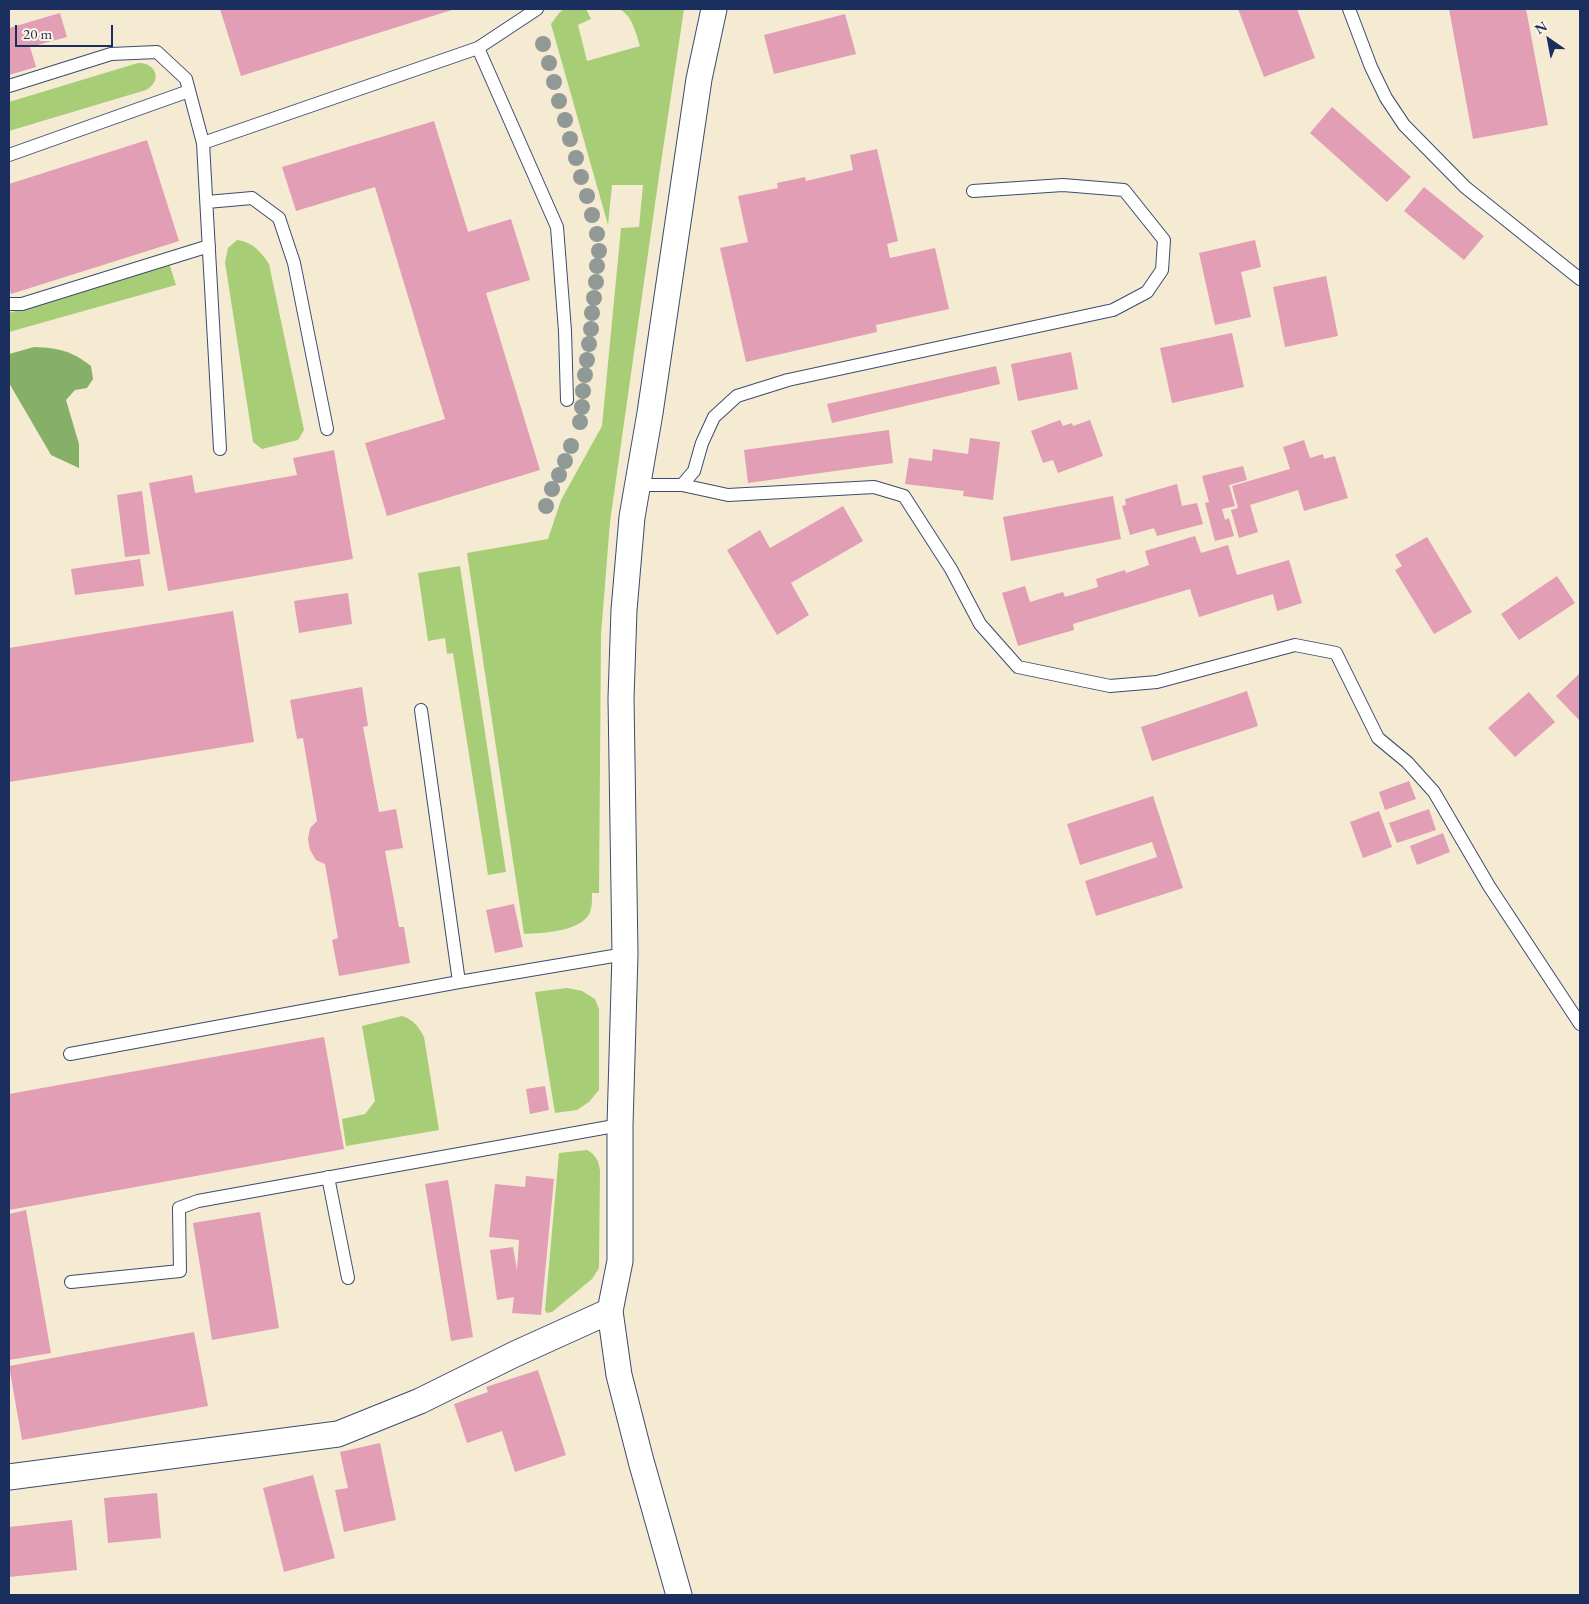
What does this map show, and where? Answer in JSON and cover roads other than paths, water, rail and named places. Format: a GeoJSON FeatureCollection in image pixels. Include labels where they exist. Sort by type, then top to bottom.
{"type":"FeatureCollection","features":[{"type":"Feature","properties":{"kind":"street"},"geometry":{"type":"LineString","coordinates":[[679,1595],[619,1375],[610,1311],[620,1260],[620,1125],[625,954],[622,678],[624,601],[632,517],[650,412],[699,79],[714,9]]}},
{"type":"Feature","properties":{"kind":"street"},"geometry":{"type":"LineString","coordinates":[[9,1477],[338,1434],[420,1401],[515,1354],[610,1311]]}},
{"type":"Feature","properties":{"kind":"lane"},"geometry":{"type":"LineString","coordinates":[[203,143],[478,48],[537,9]]}},
{"type":"Feature","properties":{"kind":"lane"},"geometry":{"type":"LineString","coordinates":[[1349,9],[1386,98],[1404,125],[1464,187],[1580,279]]}},
{"type":"Feature","properties":{"kind":"lane"},"geometry":{"type":"LineString","coordinates":[[478,48],[557,227],[566,331],[567,400]]}},
{"type":"Feature","properties":{"kind":"lane"},"geometry":{"type":"LineString","coordinates":[[9,86],[111,54],[157,52],[186,79],[203,143],[220,449]]}},
{"type":"Feature","properties":{"kind":"lane"},"geometry":{"type":"LineString","coordinates":[[9,155],[189,91]]}},
{"type":"Feature","properties":{"kind":"lane"},"geometry":{"type":"LineString","coordinates":[[682,484],[694,471],[702,443],[714,417],[737,396],[788,380],[1112,310],[1147,292],[1162,270],[1164,240],[1124,190],[1063,185],[973,191]]}},
{"type":"Feature","properties":{"kind":"lane"},"geometry":{"type":"LineString","coordinates":[[207,202],[252,198],[279,218],[294,263],[327,429]]}},
{"type":"Feature","properties":{"kind":"lane"},"geometry":{"type":"LineString","coordinates":[[9,304],[22,304],[209,246]]}},
{"type":"Feature","properties":{"kind":"lane"},"geometry":{"type":"LineString","coordinates":[[637,485],[682,484],[728,495],[874,486],[904,496],[951,569],[980,624],[1018,667],[1110,686],[1157,682],[1295,645],[1336,653],[1378,738],[1407,762],[1434,792],[1489,886],[1580,1024]]}},
{"type":"Feature","properties":{"kind":"lane"},"geometry":{"type":"LineString","coordinates":[[421,710],[459,982]]}},
{"type":"Feature","properties":{"kind":"lane"},"geometry":{"type":"LineString","coordinates":[[70,1054],[459,982],[625,954]]}},
{"type":"Feature","properties":{"kind":"lane"},"geometry":{"type":"LineString","coordinates":[[71,1282],[180,1271],[178,1208],[198,1201],[620,1125]]}},
{"type":"Feature","properties":{"kind":"lane"},"geometry":{"type":"LineString","coordinates":[[328,1177],[348,1278]]}}]}
